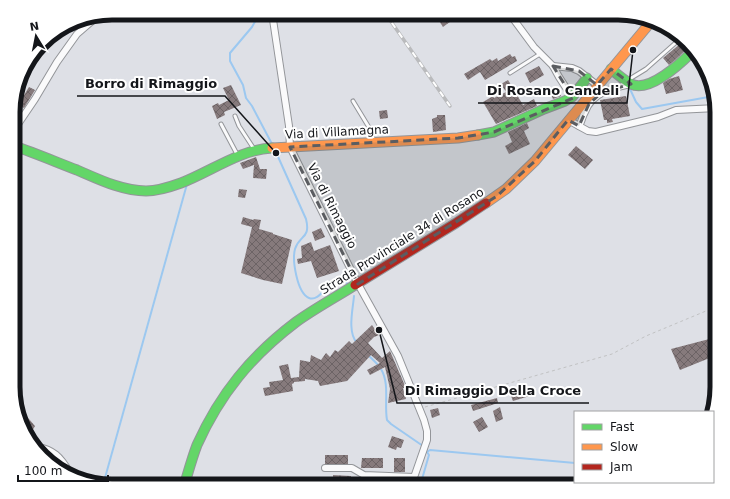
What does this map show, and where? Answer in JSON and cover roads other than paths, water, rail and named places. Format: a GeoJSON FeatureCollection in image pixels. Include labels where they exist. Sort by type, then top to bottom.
{"type":"FeatureCollection","features":[{"type":"Feature","properties":{"kind":"street","name":"Via di Rimaggio"},"geometry":{"type":"LineString","coordinates":[[273,20],[289,126],[290,146],[357,285],[398,356],[410,383],[427,431],[427,440],[414,477]]}},
{"type":"Feature","properties":{"kind":"street"},"geometry":{"type":"LineString","coordinates":[[514,20],[540,54],[553,66],[572,97]]}},
{"type":"Feature","properties":{"kind":"street"},"geometry":{"type":"LineString","coordinates":[[20,121],[57,62],[77,34],[90,23]]}},
{"type":"Feature","properties":{"kind":"street","name":"Strada Provinciale 34 di Rosano"},"geometry":{"type":"LineString","coordinates":[[186,479],[193,457],[204,431],[220,402],[236,378],[259,353],[296,322],[357,285],[502,192],[535,161],[648,25]]}},
{"type":"Feature","properties":{"kind":"street"},"geometry":{"type":"LineString","coordinates":[[611,69],[629,82],[638,86],[648,85],[678,66],[690,54]]}},
{"type":"Feature","properties":{"kind":"street"},"geometry":{"type":"LineString","coordinates":[[553,66],[572,68],[580,71],[597,85]]}},
{"type":"Feature","properties":{"kind":"street","name":"Via di Villamagna"},"geometry":{"type":"LineString","coordinates":[[20,148],[116,186],[152,191],[180,182],[255,150],[290,146],[458,138],[494,132],[572,97],[587,78]]}},
{"type":"Feature","properties":{"kind":"street"},"geometry":{"type":"LineString","coordinates":[[579,126],[584,118],[584,112],[589,104],[601,93],[629,82]]}},
{"type":"Feature","properties":{"kind":"street"},"geometry":{"type":"LineString","coordinates":[[568,120],[588,131],[596,132],[658,117],[676,110],[710,108]]}},
{"type":"Feature","properties":{"kind":"street"},"geometry":{"type":"LineString","coordinates":[[43,448],[56,453],[66,467]]}},
{"type":"Feature","properties":{"kind":"street"},"geometry":{"type":"LineString","coordinates":[[325,468],[352,468],[364,475],[414,477]]}},
{"type":"Feature","properties":{"kind":"lane"},"geometry":{"type":"LineString","coordinates":[[629,82],[677,41]]}},
{"type":"Feature","properties":{"kind":"lane"},"geometry":{"type":"LineString","coordinates":[[510,73],[540,54]]}},
{"type":"Feature","properties":{"kind":"lane"},"geometry":{"type":"LineString","coordinates":[[353,101],[370,129],[374,142]]}},
{"type":"Feature","properties":{"kind":"lane"},"geometry":{"type":"LineString","coordinates":[[235,116],[255,150]]}},
{"type":"Feature","properties":{"kind":"lane"},"geometry":{"type":"LineString","coordinates":[[221,124],[239,157]]}},
{"type":"Feature","properties":{"kind":"waterway"},"geometry":{"type":"LineString","coordinates":[[256,20],[252,27],[230,53],[230,61],[243,85],[246,98],[252,106],[272,144]]}},
{"type":"Feature","properties":{"kind":"waterway"},"geometry":{"type":"LineString","coordinates":[[630,89],[636,102],[642,109],[708,97]]}},
{"type":"Feature","properties":{"kind":"waterway"},"geometry":{"type":"LineString","coordinates":[[275,150],[306,219],[306,234],[299,241],[294,254],[296,276],[301,290],[309,298],[313,298],[317,297],[330,285],[339,280],[345,280],[348,285]]}},
{"type":"Feature","properties":{"kind":"waterway"},"geometry":{"type":"LineString","coordinates":[[105,479],[187,184]]}},
{"type":"Feature","properties":{"kind":"waterway"},"geometry":{"type":"LineString","coordinates":[[354,296],[351,327],[357,343]]}},
{"type":"Feature","properties":{"kind":"waterway"},"geometry":{"type":"LineString","coordinates":[[368,355],[377,363],[384,375],[387,420],[423,446]]}},
{"type":"Feature","properties":{"kind":"waterway"},"geometry":{"type":"LineString","coordinates":[[422,479],[429,455],[425,449]]}},
{"type":"Feature","properties":{"kind":"waterway"},"geometry":{"type":"LineString","coordinates":[[427,452],[430,450],[574,463]]}},
{"type":"Feature","properties":{"kind":"railway"},"geometry":{"type":"LineString","coordinates":[[390,20],[450,106]]}},
{"type":"Feature","properties":{"kind":"place","name":"Di Rosano Candeli"},"geometry":{"type":"Point","coordinates":[633,50]}},
{"type":"Feature","properties":{"kind":"place","name":"Borro di Rimaggio"},"geometry":{"type":"Point","coordinates":[276,153]}},
{"type":"Feature","properties":{"kind":"place","name":"Di Rimaggio Della Croce"},"geometry":{"type":"Point","coordinates":[379,330]}}]}
